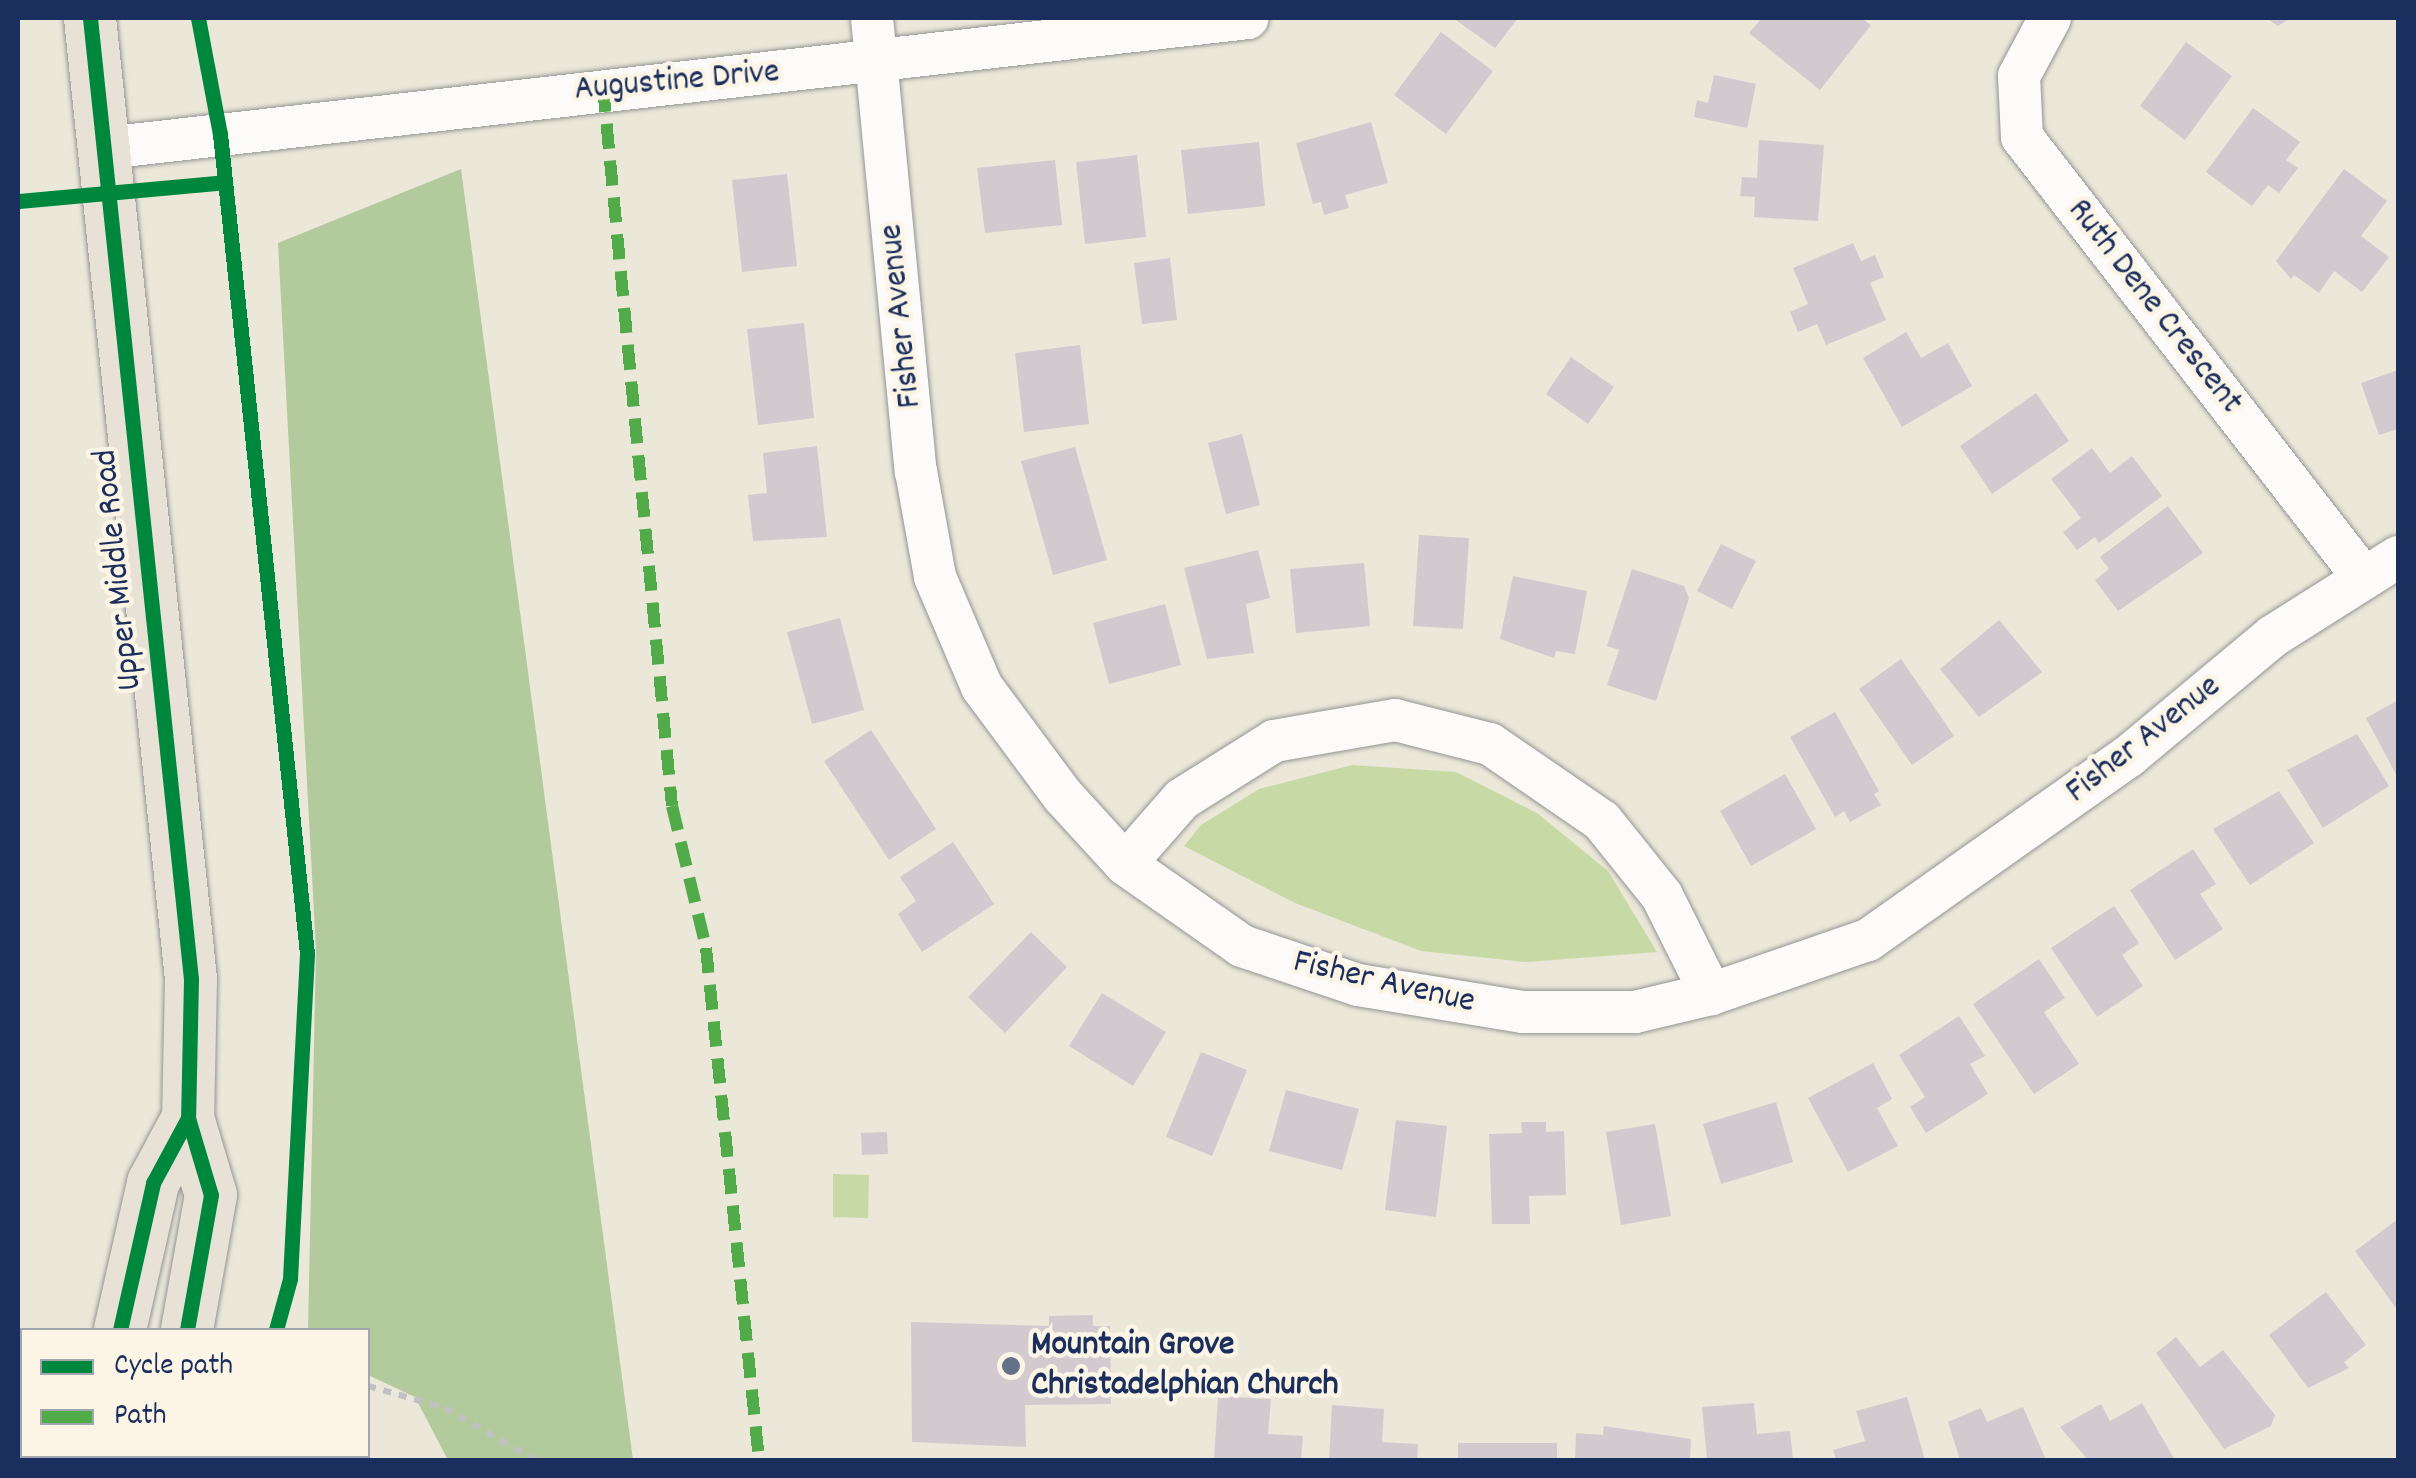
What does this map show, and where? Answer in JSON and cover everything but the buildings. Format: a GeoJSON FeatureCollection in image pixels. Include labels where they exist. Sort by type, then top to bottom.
{"type":"FeatureCollection","features":[{"type":"Feature","properties":{"kind":"main road","name":"Upper Middle Road"},"geometry":{"type":"LineString","coordinates":[[90,18],[191,979],[188,1118],[211,1195],[187,1328]]}},
{"type":"Feature","properties":{"kind":"main road","name":"Upper Middle Road"},"geometry":{"type":"LineString","coordinates":[[120,1328],[153,1183],[188,1118]]}},
{"type":"Feature","properties":{"kind":"street","name":"Fisher Avenue"},"geometry":{"type":"LineString","coordinates":[[872,18],[916,471],[936,577],[982,686],[1125,864],[1242,946],[1358,985],[1524,1012],[1635,1012],[1711,994],[1868,940],[1985,862],[2129,756],[2273,636],[2381,567]]}},
{"type":"Feature","properties":{"kind":"street","name":"Augustine Drive"},"geometry":{"type":"LineString","coordinates":[[106,148],[602,87],[876,64],[1248,18]]}},
{"type":"Feature","properties":{"kind":"street","name":"Ruth Dene Crescent"},"geometry":{"type":"LineString","coordinates":[[2050,18],[2019,76],[2022,137],[2381,567]]}},
{"type":"Feature","properties":{"kind":"street"},"geometry":{"type":"LineString","coordinates":[[1125,864],[1182,800],[1274,742],[1395,720],[1490,744],[1602,820],[1662,896],[1711,994]]}},
{"type":"Feature","properties":{"kind":"path"},"geometry":{"type":"LineString","coordinates":[[370,1387],[445,1408],[535,1460]]}},
{"type":"Feature","properties":{"kind":"green space"},"geometry":{"type":"Polygon","coordinates":[[[461,169],[633,1460],[448,1460],[415,1397],[370,1376],[370,1328],[308,1328],[316,950],[278,243],[461,169]]]}},
{"type":"Feature","properties":{"kind":"green space"},"geometry":{"type":"Polygon","coordinates":[[[1352,765],[1456,772],[1537,813],[1608,871],[1657,952],[1527,962],[1421,951],[1295,903],[1184,846],[1201,825],[1259,789],[1352,765]]]}},
{"type":"Feature","properties":{"kind":"green space"},"geometry":{"type":"Polygon","coordinates":[[[833,1174],[869,1175],[868,1218],[833,1217],[833,1174]]]}},
{"type":"Feature","properties":{"kind":"marked path"},"geometry":{"type":"LineString","coordinates":[[603,87],[672,806],[706,948],[759,1460]]}},
{"type":"Feature","properties":{"kind":"cycle path"},"geometry":{"type":"LineString","coordinates":[[90,18],[191,979],[188,1118],[211,1195],[187,1328]]}},
{"type":"Feature","properties":{"kind":"cycle path"},"geometry":{"type":"LineString","coordinates":[[198,18],[220,134],[307,954],[290,1279],[277,1328]]}},
{"type":"Feature","properties":{"kind":"cycle path"},"geometry":{"type":"LineString","coordinates":[[18,201],[225,182]]}},
{"type":"Feature","properties":{"kind":"cycle path"},"geometry":{"type":"LineString","coordinates":[[120,1328],[153,1183],[188,1118]]}},
{"type":"Feature","properties":{"kind":"place","name":"Mountain Grove Christadelphian Church"},"geometry":{"type":"Point","coordinates":[1011,1366]}}]}
